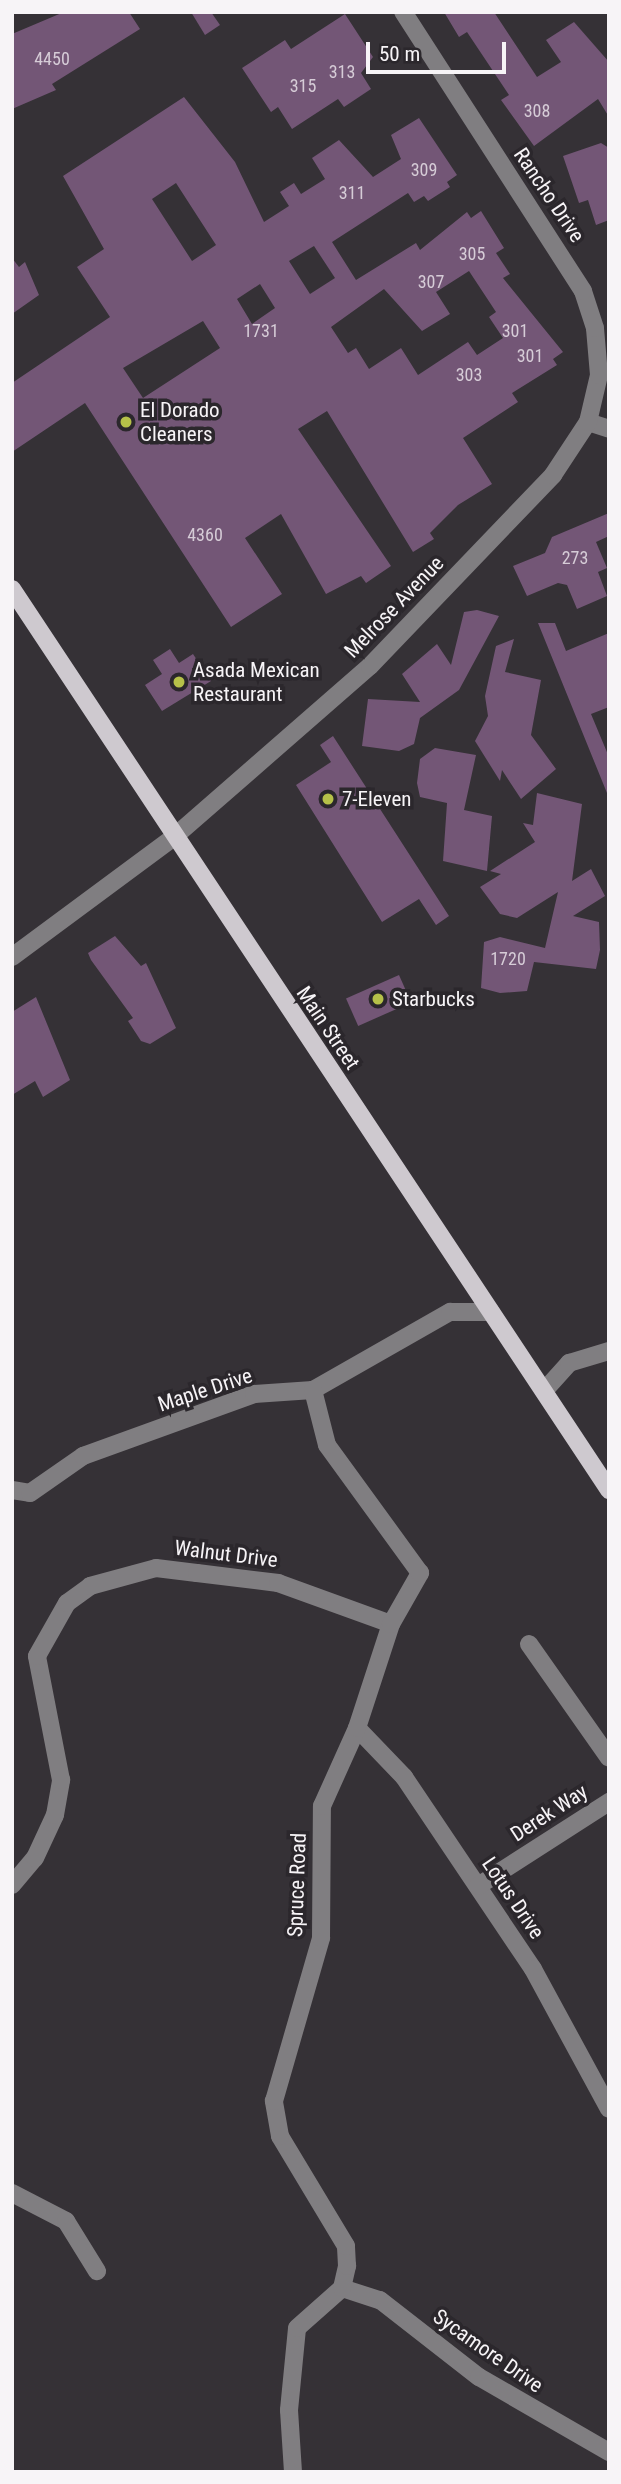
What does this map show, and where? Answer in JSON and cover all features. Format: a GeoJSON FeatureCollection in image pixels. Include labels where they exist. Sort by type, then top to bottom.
{"type":"FeatureCollection","features":[{"type":"Feature","properties":{"kind":"main road","name":"Main Street"},"geometry":{"type":"LineString","coordinates":[[12,589],[609,1490]]}},
{"type":"Feature","properties":{"kind":"street","name":"Rancho Drive"},"geometry":{"type":"LineString","coordinates":[[403,12],[583,291],[596,328],[599,376],[588,422]]}},
{"type":"Feature","properties":{"kind":"street"},"geometry":{"type":"LineString","coordinates":[[588,422],[609,429]]}},
{"type":"Feature","properties":{"kind":"street","name":"Melrose Avenue"},"geometry":{"type":"LineString","coordinates":[[12,957],[174,837],[370,666],[552,475],[588,422]]}},
{"type":"Feature","properties":{"kind":"street","name":"Maple Drive"},"geometry":{"type":"LineString","coordinates":[[12,1490],[30,1493],[83,1456],[254,1394],[313,1390],[450,1312],[491,1312]]}},
{"type":"Feature","properties":{"kind":"street"},"geometry":{"type":"LineString","coordinates":[[544,1391],[569,1363],[609,1351]]}},
{"type":"Feature","properties":{"kind":"street","name":"Spruce Road"},"geometry":{"type":"LineString","coordinates":[[313,1390],[327,1445],[420,1573],[391,1624],[357,1728],[322,1806],[321,1938],[274,2101],[280,2136],[346,2246],[342,2288]]}},
{"type":"Feature","properties":{"kind":"street","name":"Walnut Drive"},"geometry":{"type":"LineString","coordinates":[[12,1885],[50,1826],[61,1780],[37,1656],[68,1603],[90,1586],[156,1568],[224,1576],[315,1593],[391,1624]]}},
{"type":"Feature","properties":{"kind":"street"},"geometry":{"type":"LineString","coordinates":[[529,1644],[609,1758]]}},
{"type":"Feature","properties":{"kind":"street","name":"Lotus Drive"},"geometry":{"type":"LineString","coordinates":[[357,1728],[404,1777],[533,1969],[609,2109]]}},
{"type":"Feature","properties":{"kind":"street","name":"Derek Way"},"geometry":{"type":"LineString","coordinates":[[478,1886],[609,1802]]}},
{"type":"Feature","properties":{"kind":"street"},"geometry":{"type":"LineString","coordinates":[[12,2193],[66,2221],[97,2271]]}},
{"type":"Feature","properties":{"kind":"street"},"geometry":{"type":"LineString","coordinates":[[293,2472],[289,2410],[297,2328],[342,2288]]}},
{"type":"Feature","properties":{"kind":"street","name":"Sycamore Drive"},"geometry":{"type":"LineString","coordinates":[[342,2288],[380,2300],[479,2377],[609,2452]]}},
{"type":"Feature","properties":{"kind":"building"},"geometry":{"type":"Polygon","coordinates":[[[64,12],[129,12],[140,29],[52,84],[56,90],[12,109],[12,34],[64,12]]]}},
{"type":"Feature","properties":{"kind":"building"},"geometry":{"type":"Polygon","coordinates":[[[191,12],[211,12],[220,25],[205,35],[191,12]]]}},
{"type":"Feature","properties":{"kind":"building"},"geometry":{"type":"Polygon","coordinates":[[[444,12],[494,12],[537,77],[561,62],[546,40],[574,22],[609,62],[609,117],[598,99],[534,146],[501,100],[509,95],[467,32],[459,37],[444,12]]]}},
{"type":"Feature","properties":{"kind":"building"},"geometry":{"type":"Polygon","coordinates":[[[345,14],[373,57],[361,73],[371,89],[344,107],[338,99],[292,129],[278,107],[271,112],[242,68],[285,40],[291,49],[345,14]]]}},
{"type":"Feature","properties":{"kind":"building"},"geometry":{"type":"Polygon","coordinates":[[[184,97],[235,162],[264,222],[289,206],[280,192],[294,183],[301,194],[325,179],[312,158],[339,140],[373,177],[401,159],[391,135],[419,118],[457,175],[447,182],[450,187],[428,201],[424,196],[414,202],[408,193],[332,242],[356,280],[416,243],[420,250],[467,212],[471,218],[481,211],[504,248],[496,253],[510,274],[503,278],[563,352],[553,359],[557,365],[512,393],[518,402],[463,438],[492,484],[458,505],[430,533],[434,539],[413,552],[327,411],[298,429],[391,566],[366,583],[361,576],[326,594],[281,514],[245,538],[282,594],[231,627],[85,403],[12,452],[12,383],[110,317],[77,267],[104,249],[63,176],[184,97]],[[176,183],[152,199],[192,261],[216,245],[176,183]],[[314,246],[289,261],[310,294],[335,278],[314,246]],[[469,271],[436,292],[450,314],[422,331],[384,289],[331,327],[348,353],[356,348],[369,369],[401,348],[418,375],[468,342],[477,355],[503,338],[489,317],[496,312],[469,271]],[[260,284],[237,299],[252,324],[275,308],[260,284]],[[203,321],[123,368],[143,398],[220,348],[203,321]]]}},
{"type":"Feature","properties":{"kind":"building"},"geometry":{"type":"Polygon","coordinates":[[[601,143],[609,148],[609,220],[596,225],[588,200],[579,203],[563,156],[601,143]]]}},
{"type":"Feature","properties":{"kind":"building"},"geometry":{"type":"Polygon","coordinates":[[[12,258],[19,267],[25,262],[39,295],[12,314],[12,258]]]}},
{"type":"Feature","properties":{"kind":"building"},"geometry":{"type":"Polygon","coordinates":[[[609,513],[609,536],[596,542],[607,568],[598,572],[607,596],[577,609],[567,585],[558,583],[527,596],[513,566],[545,553],[552,537],[609,513]]]}},
{"type":"Feature","properties":{"kind":"building"},"geometry":{"type":"Polygon","coordinates":[[[477,610],[499,616],[459,690],[420,718],[414,744],[399,751],[362,746],[368,699],[420,702],[402,674],[437,644],[451,665],[464,612],[477,610]]]}},
{"type":"Feature","properties":{"kind":"building"},"geometry":{"type":"Polygon","coordinates":[[[538,623],[555,623],[566,651],[609,633],[609,707],[591,714],[609,757],[609,798],[538,623]]]}},
{"type":"Feature","properties":{"kind":"building"},"geometry":{"type":"Polygon","coordinates":[[[514,639],[505,672],[541,680],[531,735],[556,769],[521,799],[502,770],[500,781],[475,741],[488,716],[485,696],[496,646],[514,639]]]}},
{"type":"Feature","properties":{"kind":"building"},"geometry":{"type":"Polygon","coordinates":[[[170,649],[179,663],[193,654],[211,681],[162,711],[145,685],[162,674],[153,660],[170,649]]]}},
{"type":"Feature","properties":{"kind":"building"},"geometry":{"type":"Polygon","coordinates":[[[333,736],[449,916],[436,925],[419,899],[382,922],[296,785],[331,762],[320,745],[333,736]]]}},
{"type":"Feature","properties":{"kind":"building"},"geometry":{"type":"Polygon","coordinates":[[[435,748],[476,755],[464,810],[492,816],[487,871],[443,861],[447,803],[420,797],[417,783],[420,759],[435,748]]]}},
{"type":"Feature","properties":{"kind":"building"},"geometry":{"type":"Polygon","coordinates":[[[537,793],[582,804],[572,881],[591,869],[605,896],[573,916],[599,922],[600,950],[596,969],[534,962],[527,991],[500,993],[481,988],[484,942],[500,937],[545,948],[558,892],[517,918],[500,914],[480,887],[501,874],[490,871],[535,842],[523,823],[533,825],[537,793]]]}},
{"type":"Feature","properties":{"kind":"building"},"geometry":{"type":"Polygon","coordinates":[[[115,936],[141,966],[146,963],[176,1028],[150,1044],[141,1041],[128,1021],[133,1018],[88,953],[115,936]]]}},
{"type":"Feature","properties":{"kind":"building","name":"Starbucks"},"geometry":{"type":"Polygon","coordinates":[[[399,975],[411,1002],[358,1026],[346,999],[399,975]]]}},
{"type":"Feature","properties":{"kind":"building"},"geometry":{"type":"Polygon","coordinates":[[[36,997],[70,1080],[43,1097],[35,1081],[12,1095],[12,1012],[36,997]]]}},
{"type":"Feature","properties":{"kind":"place","name":"El Dorado Cleaners"},"geometry":{"type":"Point","coordinates":[126,422]}},
{"type":"Feature","properties":{"kind":"place","name":"Asada Mexican Restaurant"},"geometry":{"type":"Point","coordinates":[179,682]}},
{"type":"Feature","properties":{"kind":"place","name":"7-Eleven"},"geometry":{"type":"Point","coordinates":[328,799]}},
{"type":"Feature","properties":{"kind":"place","name":"Starbucks"},"geometry":{"type":"Point","coordinates":[378,999]}}]}
